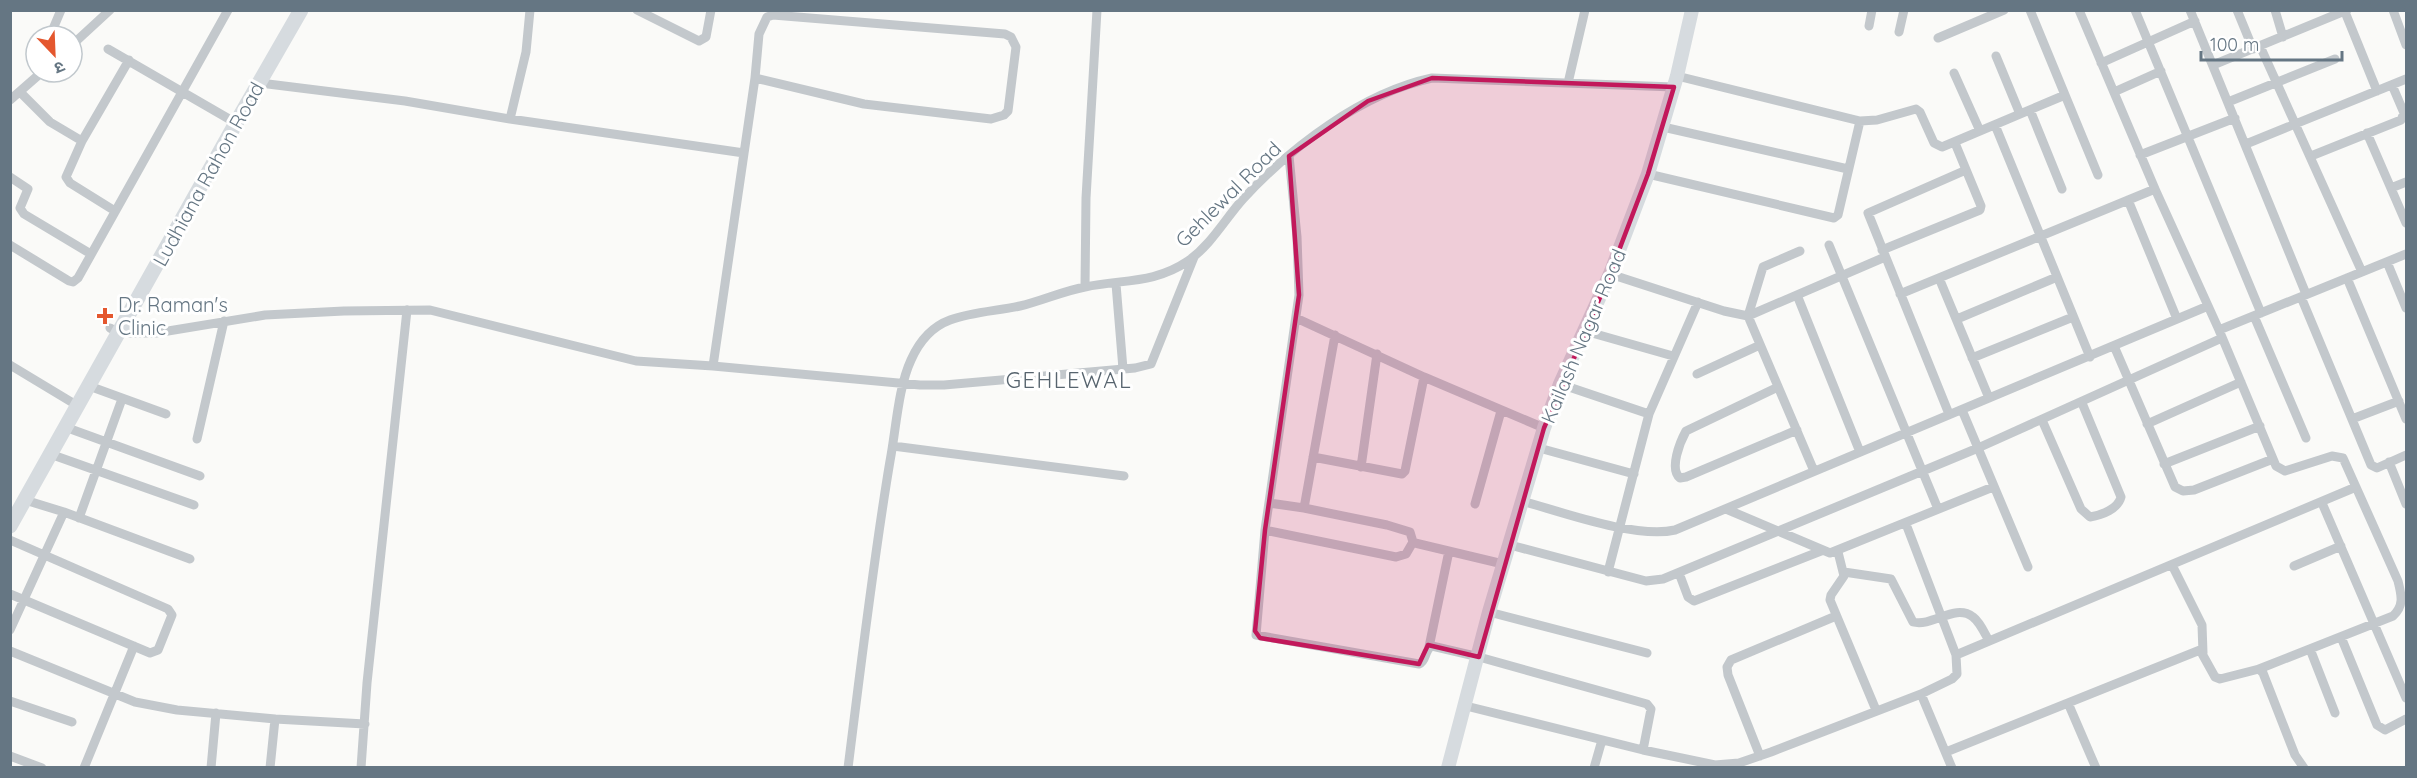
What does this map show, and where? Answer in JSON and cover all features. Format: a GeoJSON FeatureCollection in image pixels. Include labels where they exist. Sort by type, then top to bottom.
{"type":"FeatureCollection","features":[{"type":"Feature","properties":{"kind":"main road","name":"Ludhiana Rahon Road"},"geometry":{"type":"LineString","coordinates":[[10,508],[74,404],[232,120],[290,10]]}},
{"type":"Feature","properties":{"kind":"main road","name":"Ludhiana Rahon Road"},"geometry":{"type":"LineString","coordinates":[[232,120],[260,82],[301,10]]}},
{"type":"Feature","properties":{"kind":"main road","name":"Ludhiana Rahon Road"},"geometry":{"type":"LineString","coordinates":[[10,526],[65,427],[74,404],[89,387],[115,330]]}},
{"type":"Feature","properties":{"kind":"street"},"geometry":{"type":"LineString","coordinates":[[55,24],[61,10]]}},
{"type":"Feature","properties":{"kind":"street"},"geometry":{"type":"LineString","coordinates":[[84,34],[110,10]]}},
{"type":"Feature","properties":{"kind":"street"},"geometry":{"type":"LineString","coordinates":[[10,245],[73,282],[78,278],[228,10]]}},
{"type":"Feature","properties":{"kind":"street"},"geometry":{"type":"LineString","coordinates":[[510,119],[526,52],[530,10]]}},
{"type":"Feature","properties":{"kind":"street"},"geometry":{"type":"LineString","coordinates":[[637,10],[702,41],[708,30],[711,10]]}},
{"type":"Feature","properties":{"kind":"street"},"geometry":{"type":"LineString","coordinates":[[660,22],[662,10]]}},
{"type":"Feature","properties":{"kind":"street"},"geometry":{"type":"LineString","coordinates":[[1084,287],[1086,198],[1097,10]]}},
{"type":"Feature","properties":{"kind":"street"},"geometry":{"type":"LineString","coordinates":[[1568,83],[1585,10]]}},
{"type":"Feature","properties":{"kind":"street","name":"Kailash Nagar Road"},"geometry":{"type":"LineString","coordinates":[[1448,768],[1489,612],[1544,428],[1560,384],[1610,274],[1648,174],[1675,82],[1692,10]]}},
{"type":"Feature","properties":{"kind":"street"},"geometry":{"type":"LineString","coordinates":[[1869,26],[1872,10]]}},
{"type":"Feature","properties":{"kind":"street"},"geometry":{"type":"LineString","coordinates":[[1899,32],[1904,10]]}},
{"type":"Feature","properties":{"kind":"street"},"geometry":{"type":"LineString","coordinates":[[1938,38],[2004,10]]}},
{"type":"Feature","properties":{"kind":"street"},"geometry":{"type":"LineString","coordinates":[[2030,10],[2098,175]]}},
{"type":"Feature","properties":{"kind":"street"},"geometry":{"type":"LineString","coordinates":[[2079,10],[2278,469],[2285,471],[2338,456],[2347,464],[2356,487],[2402,579],[2402,602],[2398,611],[2375,624],[2259,669],[2220,680],[2215,677],[2204,653],[2202,625],[2172,565]]}},
{"type":"Feature","properties":{"kind":"street"},"geometry":{"type":"LineString","coordinates":[[2135,10],[2189,136],[2306,438]]}},
{"type":"Feature","properties":{"kind":"street"},"geometry":{"type":"LineString","coordinates":[[2190,10],[2246,144],[2303,296],[2371,465],[2377,468],[2406,455]]}},
{"type":"Feature","properties":{"kind":"street"},"geometry":{"type":"LineString","coordinates":[[2237,10],[2277,83],[2362,272]]}},
{"type":"Feature","properties":{"kind":"street"},"geometry":{"type":"LineString","coordinates":[[2275,10],[2283,37]]}},
{"type":"Feature","properties":{"kind":"street"},"geometry":{"type":"LineString","coordinates":[[2393,10],[2406,45]]}},
{"type":"Feature","properties":{"kind":"street"},"geometry":{"type":"LineString","coordinates":[[2213,65],[2346,11],[2377,91]]}},
{"type":"Feature","properties":{"kind":"street"},"geometry":{"type":"LineString","coordinates":[[713,366],[755,78],[759,34],[767,17],[773,15],[1005,34],[1011,37],[1016,47],[1010,104],[1008,111],[998,118],[864,104],[755,78]]}},
{"type":"Feature","properties":{"kind":"street"},"geometry":{"type":"LineString","coordinates":[[2101,63],[2194,21]]}},
{"type":"Feature","properties":{"kind":"street"},"geometry":{"type":"LineString","coordinates":[[108,49],[232,120]]}},
{"type":"Feature","properties":{"kind":"street"},"geometry":{"type":"LineString","coordinates":[[1996,56],[2020,114]]}},
{"type":"Feature","properties":{"kind":"street"},"geometry":{"type":"LineString","coordinates":[[2228,102],[2335,59]]}},
{"type":"Feature","properties":{"kind":"street"},"geometry":{"type":"LineString","coordinates":[[115,211],[70,183],[66,177],[82,141],[129,60]]}},
{"type":"Feature","properties":{"kind":"street"},"geometry":{"type":"LineString","coordinates":[[2114,92],[2161,72]]}},
{"type":"Feature","properties":{"kind":"street"},"geometry":{"type":"LineString","coordinates":[[1954,73],[1980,131]]}},
{"type":"Feature","properties":{"kind":"street","name":"Gehlewal Road"},"geometry":{"type":"LineString","coordinates":[[848,768],[881,513],[904,383],[910,362],[921,342],[934,328],[971,314],[1021,306],[1084,287],[1152,278],[1188,261],[1243,200],[1289,156],[1368,101],[1410,83],[1432,78],[1568,83],[1675,82],[1860,121]]}},
{"type":"Feature","properties":{"kind":"street"},"geometry":{"type":"LineString","coordinates":[[2246,144],[2406,79]]}},
{"type":"Feature","properties":{"kind":"street"},"geometry":{"type":"LineString","coordinates":[[260,82],[405,101],[510,119],[744,153]]}},
{"type":"Feature","properties":{"kind":"street"},"geometry":{"type":"LineString","coordinates":[[26,84],[14,95],[50,122],[82,141]]}},
{"type":"Feature","properties":{"kind":"street"},"geometry":{"type":"LineString","coordinates":[[2310,156],[2401,120],[2404,116],[2392,85]]}},
{"type":"Feature","properties":{"kind":"street"},"geometry":{"type":"LineString","coordinates":[[1648,174],[1834,218],[1838,215],[1860,121],[1877,120],[1911,108],[1916,109],[1920,112],[1937,146],[1942,147],[2065,95]]}},
{"type":"Feature","properties":{"kind":"street"},"geometry":{"type":"LineString","coordinates":[[2030,110],[2062,189]]}},
{"type":"Feature","properties":{"kind":"street"},"geometry":{"type":"LineString","coordinates":[[2140,155],[2235,118]]}},
{"type":"Feature","properties":{"kind":"street"},"geometry":{"type":"LineString","coordinates":[[1995,125],[2090,357]]}},
{"type":"Feature","properties":{"kind":"street"},"geometry":{"type":"LineString","coordinates":[[1663,126],[1848,169]]}},
{"type":"Feature","properties":{"kind":"street"},"geometry":{"type":"LineString","coordinates":[[2367,133],[2406,223]]}},
{"type":"Feature","properties":{"kind":"street"},"geometry":{"type":"LineString","coordinates":[[1610,274],[1724,311],[1748,316],[1841,276],[1883,254],[1978,212],[1981,206],[1955,143]]}},
{"type":"Feature","properties":{"kind":"street"},"geometry":{"type":"LineString","coordinates":[[1289,156],[1299,265],[1296,318],[1265,530],[1256,635],[1419,664],[1424,661],[1430,647],[1449,551]]}},
{"type":"Feature","properties":{"kind":"street"},"geometry":{"type":"LineString","coordinates":[[1949,414],[1868,213],[1966,170]]}},
{"type":"Feature","properties":{"kind":"street"},"geometry":{"type":"LineString","coordinates":[[10,177],[28,189],[20,208],[24,214],[91,254]]}},
{"type":"Feature","properties":{"kind":"street"},"geometry":{"type":"LineString","coordinates":[[2391,188],[2406,182]]}},
{"type":"Feature","properties":{"kind":"street"},"geometry":{"type":"LineString","coordinates":[[1900,294],[2155,189]]}},
{"type":"Feature","properties":{"kind":"street"},"geometry":{"type":"LineString","coordinates":[[2128,200],[2177,318]]}},
{"type":"Feature","properties":{"kind":"street"},"geometry":{"type":"LineString","coordinates":[[1829,245],[1938,509]]}},
{"type":"Feature","properties":{"kind":"street"},"geometry":{"type":"LineString","coordinates":[[1800,251],[1763,267],[1748,316],[1814,471]]}},
{"type":"Feature","properties":{"kind":"street"},"geometry":{"type":"LineString","coordinates":[[1510,545],[1608,572],[1654,581],[1679,573],[2082,403],[2257,315],[2406,254]]}},
{"type":"Feature","properties":{"kind":"street"},"geometry":{"type":"LineString","coordinates":[[115,330],[156,333],[265,315],[430,310],[636,361],[944,385],[1123,369],[1151,364],[1195,255]]}},
{"type":"Feature","properties":{"kind":"street"},"geometry":{"type":"LineString","coordinates":[[2387,261],[2406,308]]}},
{"type":"Feature","properties":{"kind":"street"},"geometry":{"type":"LineString","coordinates":[[1957,320],[2057,277]]}},
{"type":"Feature","properties":{"kind":"street"},"geometry":{"type":"LineString","coordinates":[[1940,278],[1989,398]]}},
{"type":"Feature","properties":{"kind":"street"},"geometry":{"type":"LineString","coordinates":[[2347,278],[2406,419]]}},
{"type":"Feature","properties":{"kind":"street"},"geometry":{"type":"LineString","coordinates":[[1116,284],[1123,369]]}},
{"type":"Feature","properties":{"kind":"street"},"geometry":{"type":"LineString","coordinates":[[1797,295],[1860,452]]}},
{"type":"Feature","properties":{"kind":"street"},"geometry":{"type":"LineString","coordinates":[[1608,572],[1649,414],[1698,302]]}},
{"type":"Feature","properties":{"kind":"street"},"geometry":{"type":"LineString","coordinates":[[1522,501],[1620,527],[1661,533],[1726,509],[2208,306]]}},
{"type":"Feature","properties":{"kind":"street"},"geometry":{"type":"LineString","coordinates":[[361,768],[407,310]]}},
{"type":"Feature","properties":{"kind":"street"},"geometry":{"type":"LineString","coordinates":[[1972,358],[2073,317]]}},
{"type":"Feature","properties":{"kind":"street"},"geometry":{"type":"LineString","coordinates":[[1296,318],[1424,377],[1544,428]]}},
{"type":"Feature","properties":{"kind":"street"},"geometry":{"type":"LineString","coordinates":[[197,439],[224,321]]}},
{"type":"Feature","properties":{"kind":"street"},"geometry":{"type":"LineString","coordinates":[[1585,331],[1673,356]]}},
{"type":"Feature","properties":{"kind":"street"},"geometry":{"type":"LineString","coordinates":[[1304,507],[1335,335]]}},
{"type":"Feature","properties":{"kind":"street"},"geometry":{"type":"LineString","coordinates":[[1697,374],[1760,345]]}},
{"type":"Feature","properties":{"kind":"street"},"geometry":{"type":"LineString","coordinates":[[2114,346],[2175,487],[2183,491],[2194,490],[2273,459]]}},
{"type":"Feature","properties":{"kind":"street"},"geometry":{"type":"LineString","coordinates":[[1361,467],[1377,354]]}},
{"type":"Feature","properties":{"kind":"street"},"geometry":{"type":"LineString","coordinates":[[10,365],[74,404]]}},
{"type":"Feature","properties":{"kind":"street"},"geometry":{"type":"LineString","coordinates":[[1313,457],[1398,474],[1405,471],[1424,377]]}},
{"type":"Feature","properties":{"kind":"street"},"geometry":{"type":"LineString","coordinates":[[2147,424],[2241,382]]}},
{"type":"Feature","properties":{"kind":"street"},"geometry":{"type":"LineString","coordinates":[[1560,384],[1649,414]]}},
{"type":"Feature","properties":{"kind":"street"},"geometry":{"type":"LineString","coordinates":[[89,387],[166,414]]}},
{"type":"Feature","properties":{"kind":"street"},"geometry":{"type":"LineString","coordinates":[[1779,387],[1686,431],[1677,456],[1676,475],[1680,478],[1686,477],[1797,430]]}},
{"type":"Feature","properties":{"kind":"street"},"geometry":{"type":"LineString","coordinates":[[80,518],[105,441],[122,399]]}},
{"type":"Feature","properties":{"kind":"street"},"geometry":{"type":"LineString","coordinates":[[2352,419],[2399,401]]}},
{"type":"Feature","properties":{"kind":"street"},"geometry":{"type":"LineString","coordinates":[[2042,420],[2081,509],[2090,517],[2096,516],[2114,508],[2120,502],[2121,496],[2082,403]]}},
{"type":"Feature","properties":{"kind":"street"},"geometry":{"type":"LineString","coordinates":[[1962,410],[2028,567]]}},
{"type":"Feature","properties":{"kind":"street"},"geometry":{"type":"LineString","coordinates":[[1475,504],[1502,411]]}},
{"type":"Feature","properties":{"kind":"street"},"geometry":{"type":"LineString","coordinates":[[2164,464],[2260,426]]}},
{"type":"Feature","properties":{"kind":"street"},"geometry":{"type":"LineString","coordinates":[[65,427],[200,476]]}},
{"type":"Feature","properties":{"kind":"street"},"geometry":{"type":"LineString","coordinates":[[893,446],[1124,476]]}},
{"type":"Feature","properties":{"kind":"street"},"geometry":{"type":"LineString","coordinates":[[1539,448],[1634,474]]}},
{"type":"Feature","properties":{"kind":"street"},"geometry":{"type":"LineString","coordinates":[[50,454],[95,472],[194,505]]}},
{"type":"Feature","properties":{"kind":"street"},"geometry":{"type":"LineString","coordinates":[[2389,462],[2406,504]]}},
{"type":"Feature","properties":{"kind":"street"},"geometry":{"type":"LineString","coordinates":[[1726,509],[1782,531],[1830,554],[1993,486]]}},
{"type":"Feature","properties":{"kind":"street"},"geometry":{"type":"LineString","coordinates":[[1956,656],[2356,487]]}},
{"type":"Feature","properties":{"kind":"street"},"geometry":{"type":"LineString","coordinates":[[25,500],[64,512],[190,560]]}},
{"type":"Feature","properties":{"kind":"street"},"geometry":{"type":"LineString","coordinates":[[1265,530],[1396,557],[1406,554],[1413,542],[1411,534],[1407,531],[1304,507],[1269,503]]}},
{"type":"Feature","properties":{"kind":"street"},"geometry":{"type":"LineString","coordinates":[[2322,503],[2406,699]]}},
{"type":"Feature","properties":{"kind":"street"},"geometry":{"type":"LineString","coordinates":[[10,630],[64,512]]}},
{"type":"Feature","properties":{"kind":"street"},"geometry":{"type":"LineString","coordinates":[[1466,706],[1643,750],[1715,765],[1739,763],[1760,756],[1920,694],[1952,680],[1957,674],[1956,656],[1906,524]]}},
{"type":"Feature","properties":{"kind":"street"},"geometry":{"type":"LineString","coordinates":[[10,540],[172,612],[172,615],[157,651],[150,653],[10,594]]}},
{"type":"Feature","properties":{"kind":"street"},"geometry":{"type":"LineString","coordinates":[[1413,542],[1503,564]]}},
{"type":"Feature","properties":{"kind":"street"},"geometry":{"type":"LineString","coordinates":[[2294,566],[2341,546]]}},
{"type":"Feature","properties":{"kind":"street"},"geometry":{"type":"LineString","coordinates":[[1679,573],[1688,597],[1694,601],[1821,551]]}},
{"type":"Feature","properties":{"kind":"street"},"geometry":{"type":"LineString","coordinates":[[1838,552],[1844,572],[1842,581],[1831,595],[1830,600],[1876,710]]}},
{"type":"Feature","properties":{"kind":"street"},"geometry":{"type":"LineString","coordinates":[[1844,572],[1891,579],[1913,622],[1924,623],[1959,612],[1971,615],[1989,641]]}},
{"type":"Feature","properties":{"kind":"street"},"geometry":{"type":"LineString","coordinates":[[1489,612],[1647,653]]}},
{"type":"Feature","properties":{"kind":"street"},"geometry":{"type":"LineString","coordinates":[[1760,756],[1728,675],[1727,667],[1731,660],[1739,656],[1836,616]]}},
{"type":"Feature","properties":{"kind":"street"},"geometry":{"type":"LineString","coordinates":[[2341,637],[2377,725],[2385,730],[2406,719]]}},
{"type":"Feature","properties":{"kind":"street"},"geometry":{"type":"LineString","coordinates":[[84,768],[135,646]]}},
{"type":"Feature","properties":{"kind":"street"},"geometry":{"type":"LineString","coordinates":[[1430,647],[1479,657],[1647,704],[1651,710],[1643,750]]}},
{"type":"Feature","properties":{"kind":"street"},"geometry":{"type":"LineString","coordinates":[[2310,649],[2335,713]]}},
{"type":"Feature","properties":{"kind":"street"},"geometry":{"type":"LineString","coordinates":[[1946,752],[2194,651],[2200,650],[2204,653]]}},
{"type":"Feature","properties":{"kind":"street"},"geometry":{"type":"LineString","coordinates":[[10,651],[115,694],[153,706],[275,719],[365,724]]}},
{"type":"Feature","properties":{"kind":"street"},"geometry":{"type":"LineString","coordinates":[[2259,669],[2263,673],[2295,755],[2304,768]]}},
{"type":"Feature","properties":{"kind":"street"},"geometry":{"type":"LineString","coordinates":[[1920,694],[1946,752],[1949,766]]}},
{"type":"Feature","properties":{"kind":"street"},"geometry":{"type":"LineString","coordinates":[[10,701],[72,722]]}},
{"type":"Feature","properties":{"kind":"street"},"geometry":{"type":"LineString","coordinates":[[2068,703],[2096,768]]}},
{"type":"Feature","properties":{"kind":"street"},"geometry":{"type":"LineString","coordinates":[[211,768],[216,713]]}},
{"type":"Feature","properties":{"kind":"street"},"geometry":{"type":"LineString","coordinates":[[270,768],[275,719]]}},
{"type":"Feature","properties":{"kind":"street"},"geometry":{"type":"LineString","coordinates":[[1594,768],[1602,740]]}},
{"type":"Feature","properties":{"kind":"street"},"geometry":{"type":"LineString","coordinates":[[10,756],[42,768]]}},
{"type":"Feature","properties":{"kind":"highlighted area"},"geometry":{"type":"Polygon","coordinates":[[[1432,78],[1674,87],[1648,174],[1610,274],[1544,428],[1479,657],[1428,645],[1419,664],[1260,638],[1255,631],[1265,530],[1299,295],[1289,156],[1368,101],[1432,78]]]}},
{"type":"Feature","properties":{"kind":"place","name":"Dr. Raman's Clinic"},"geometry":{"type":"Point","coordinates":[105,316]}},
{"type":"Feature","properties":{"kind":"district","name":"GEHLEWAL"},"geometry":{"type":"Point","coordinates":[1069,380]}}]}
